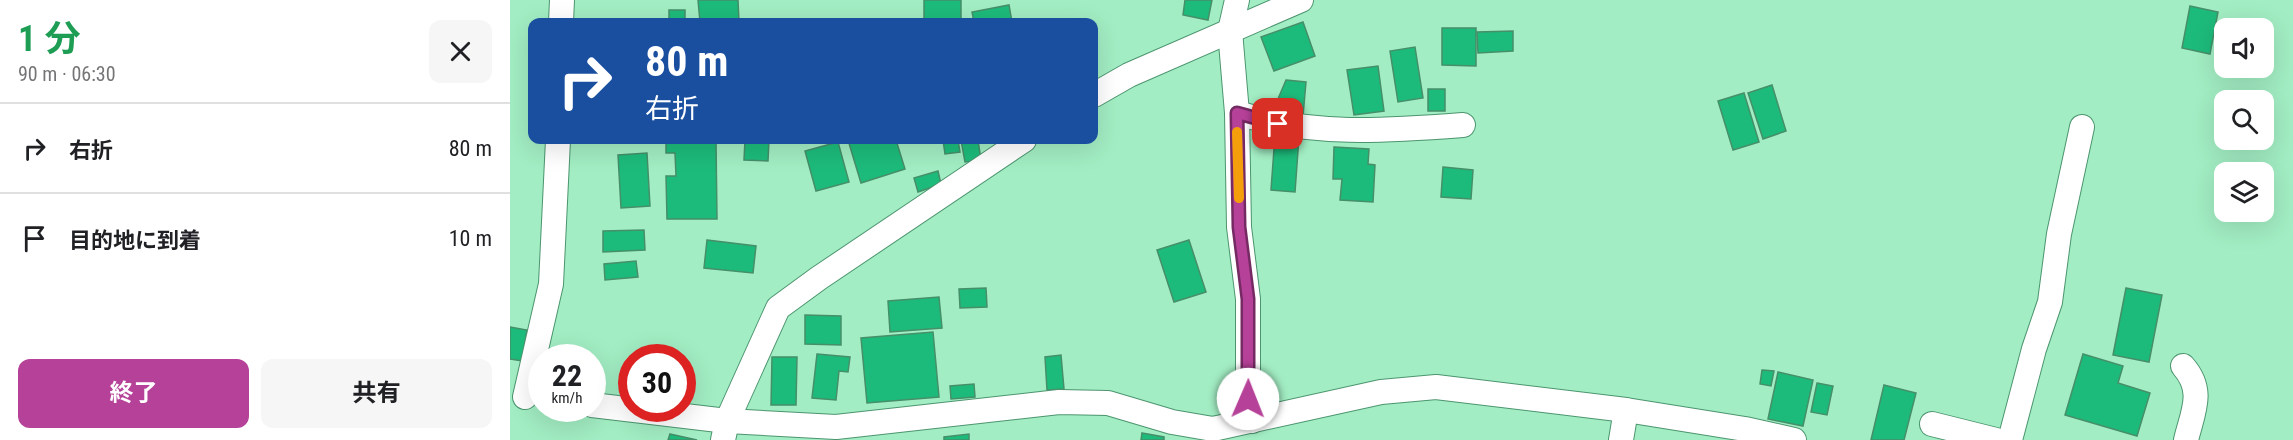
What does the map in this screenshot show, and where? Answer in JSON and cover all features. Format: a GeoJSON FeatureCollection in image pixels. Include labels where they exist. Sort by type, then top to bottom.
{"type":"FeatureCollection","features":[{"type":"Feature","properties":{"kind":"street"},"geometry":{"type":"LineString","coordinates":[[561,18],[562,0]]}},
{"type":"Feature","properties":{"kind":"street"},"geometry":{"type":"LineString","coordinates":[[1237,0],[1230,31],[1237,113],[1239,227],[1248,299],[1248,399],[1252,421]]}},
{"type":"Feature","properties":{"kind":"street"},"geometry":{"type":"LineString","coordinates":[[1098,93],[1129,75],[1301,0]]}},
{"type":"Feature","properties":{"kind":"street"},"geometry":{"type":"LineString","coordinates":[[1237,113],[1293,127],[1324,130],[1379,131],[1463,125]]}},
{"type":"Feature","properties":{"kind":"street"},"geometry":{"type":"LineString","coordinates":[[2010,440],[2034,349],[2050,302],[2059,234],[2082,127]]}},
{"type":"Feature","properties":{"kind":"street"},"geometry":{"type":"LineString","coordinates":[[526,397],[551,284],[558,144]]}},
{"type":"Feature","properties":{"kind":"street"},"geometry":{"type":"LineString","coordinates":[[725,431],[778,308],[837,265],[1018,144]]}},
{"type":"Feature","properties":{"kind":"street"},"geometry":{"type":"LineString","coordinates":[[2182,366],[2192,377],[2196,393],[2186,440]]}},
{"type":"Feature","properties":{"kind":"street"},"geometry":{"type":"LineString","coordinates":[[606,408],[725,431],[836,427],[1059,402],[1086,402],[1108,403],[1172,422],[1213,429],[1381,392],[1436,387],[1626,410],[1745,429],[1794,440]]}},
{"type":"Feature","properties":{"kind":"street"},"geometry":{"type":"LineString","coordinates":[[1621,440],[1626,410]]}},
{"type":"Feature","properties":{"kind":"street"},"geometry":{"type":"LineString","coordinates":[[1932,424],[1996,440]]}},
{"type":"Feature","properties":{"kind":"building"},"geometry":{"type":"Polygon","coordinates":[[[698,0],[738,0],[739,18],[700,18],[698,0]]]}},
{"type":"Feature","properties":{"kind":"building"},"geometry":{"type":"Polygon","coordinates":[[[924,0],[961,0],[961,18],[924,18],[924,0]]]}},
{"type":"Feature","properties":{"kind":"building"},"geometry":{"type":"Polygon","coordinates":[[[1185,0],[1212,0],[1208,20],[1183,15],[1185,0]]]}},
{"type":"Feature","properties":{"kind":"building"},"geometry":{"type":"Polygon","coordinates":[[[1009,5],[1011,18],[973,18],[972,12],[1009,5]]]}},
{"type":"Feature","properties":{"kind":"building"},"geometry":{"type":"Polygon","coordinates":[[[2190,6],[2218,12],[2217,18],[2214,18],[2210,54],[2182,48],[2190,6]]]}},
{"type":"Feature","properties":{"kind":"building"},"geometry":{"type":"Polygon","coordinates":[[[669,10],[685,10],[685,18],[669,18],[669,10]]]}},
{"type":"Feature","properties":{"kind":"building"},"geometry":{"type":"Polygon","coordinates":[[[1303,22],[1315,56],[1274,71],[1261,37],[1303,22]]]}},
{"type":"Feature","properties":{"kind":"building"},"geometry":{"type":"Polygon","coordinates":[[[1442,28],[1476,28],[1476,66],[1442,65],[1442,28]]]}},
{"type":"Feature","properties":{"kind":"building"},"geometry":{"type":"Polygon","coordinates":[[[1513,31],[1513,51],[1478,53],[1477,32],[1513,31]]]}},
{"type":"Feature","properties":{"kind":"building"},"geometry":{"type":"Polygon","coordinates":[[[1415,47],[1423,98],[1398,102],[1390,51],[1415,47]]]}},
{"type":"Feature","properties":{"kind":"building"},"geometry":{"type":"Polygon","coordinates":[[[1378,66],[1384,111],[1354,115],[1347,70],[1378,66]]]}},
{"type":"Feature","properties":{"kind":"building"},"geometry":{"type":"Polygon","coordinates":[[[1286,80],[1306,82],[1303,116],[1272,113],[1286,80]]]}},
{"type":"Feature","properties":{"kind":"building"},"geometry":{"type":"Polygon","coordinates":[[[1772,85],[1786,131],[1763,139],[1748,93],[1772,85]]]}},
{"type":"Feature","properties":{"kind":"building"},"geometry":{"type":"Polygon","coordinates":[[[1428,89],[1445,89],[1445,111],[1428,111],[1428,89]]]}},
{"type":"Feature","properties":{"kind":"building"},"geometry":{"type":"Polygon","coordinates":[[[1744,93],[1759,142],[1733,150],[1718,101],[1744,93]]]}},
{"type":"Feature","properties":{"kind":"building"},"geometry":{"type":"Polygon","coordinates":[[[1275,135],[1299,137],[1295,192],[1271,190],[1275,135]]]}},
{"type":"Feature","properties":{"kind":"building"},"geometry":{"type":"Polygon","coordinates":[[[666,144],[716,144],[717,219],[667,219],[666,176],[676,176],[675,153],[666,153],[666,144]]]}},
{"type":"Feature","properties":{"kind":"building"},"geometry":{"type":"Polygon","coordinates":[[[745,144],[769,144],[768,161],[744,160],[745,144]]]}},
{"type":"Feature","properties":{"kind":"building"},"geometry":{"type":"Polygon","coordinates":[[[839,144],[849,182],[816,191],[805,151],[839,144]]]}},
{"type":"Feature","properties":{"kind":"building"},"geometry":{"type":"Polygon","coordinates":[[[849,144],[897,144],[905,169],[861,183],[849,144]]]}},
{"type":"Feature","properties":{"kind":"building"},"geometry":{"type":"Polygon","coordinates":[[[944,144],[959,144],[960,152],[945,154],[944,144]]]}},
{"type":"Feature","properties":{"kind":"building"},"geometry":{"type":"Polygon","coordinates":[[[962,144],[979,144],[981,160],[965,162],[962,144]]]}},
{"type":"Feature","properties":{"kind":"building"},"geometry":{"type":"Polygon","coordinates":[[[1334,147],[1369,149],[1368,164],[1375,165],[1373,202],[1340,200],[1342,179],[1333,179],[1334,147]]]}},
{"type":"Feature","properties":{"kind":"building"},"geometry":{"type":"Polygon","coordinates":[[[647,153],[650,206],[621,208],[618,155],[647,153]]]}},
{"type":"Feature","properties":{"kind":"building"},"geometry":{"type":"Polygon","coordinates":[[[1443,167],[1473,170],[1471,199],[1441,197],[1443,167]]]}},
{"type":"Feature","properties":{"kind":"building"},"geometry":{"type":"Polygon","coordinates":[[[938,171],[941,184],[918,192],[914,178],[938,171]]]}},
{"type":"Feature","properties":{"kind":"building"},"geometry":{"type":"Polygon","coordinates":[[[644,230],[645,250],[603,252],[603,231],[644,230]]]}},
{"type":"Feature","properties":{"kind":"building"},"geometry":{"type":"Polygon","coordinates":[[[707,240],[756,246],[753,273],[704,268],[707,240]]]}},
{"type":"Feature","properties":{"kind":"building"},"geometry":{"type":"Polygon","coordinates":[[[1189,240],[1206,292],[1174,302],[1157,250],[1189,240]]]}},
{"type":"Feature","properties":{"kind":"building"},"geometry":{"type":"Polygon","coordinates":[[[636,261],[638,277],[605,280],[604,264],[636,261]]]}},
{"type":"Feature","properties":{"kind":"building"},"geometry":{"type":"Polygon","coordinates":[[[986,288],[987,307],[960,308],[959,289],[986,288]]]}},
{"type":"Feature","properties":{"kind":"building"},"geometry":{"type":"Polygon","coordinates":[[[2126,288],[2162,295],[2149,362],[2113,355],[2126,288]]]}},
{"type":"Feature","properties":{"kind":"building"},"geometry":{"type":"Polygon","coordinates":[[[939,297],[942,328],[890,332],[888,301],[939,297]]]}},
{"type":"Feature","properties":{"kind":"building"},"geometry":{"type":"Polygon","coordinates":[[[805,315],[841,316],[841,345],[805,344],[805,315]]]}},
{"type":"Feature","properties":{"kind":"building"},"geometry":{"type":"Polygon","coordinates":[[[510,327],[527,330],[522,361],[510,359],[510,327]]]}},
{"type":"Feature","properties":{"kind":"building"},"geometry":{"type":"Polygon","coordinates":[[[933,332],[939,397],[867,403],[861,338],[933,332]]]}},
{"type":"Feature","properties":{"kind":"building"},"geometry":{"type":"Polygon","coordinates":[[[817,354],[850,357],[848,372],[839,371],[836,400],[812,398],[817,354]]]}},
{"type":"Feature","properties":{"kind":"building"},"geometry":{"type":"Polygon","coordinates":[[[2083,354],[2123,366],[2118,383],[2150,393],[2137,436],[2065,415],[2083,354]]]}},
{"type":"Feature","properties":{"kind":"building"},"geometry":{"type":"Polygon","coordinates":[[[1061,355],[1064,389],[1047,390],[1045,357],[1061,355]]]}},
{"type":"Feature","properties":{"kind":"building"},"geometry":{"type":"Polygon","coordinates":[[[772,357],[797,357],[796,405],[771,405],[772,357]]]}},
{"type":"Feature","properties":{"kind":"building"},"geometry":{"type":"Polygon","coordinates":[[[1762,370],[1774,371],[1771,386],[1760,384],[1762,370]]]}},
{"type":"Feature","properties":{"kind":"building"},"geometry":{"type":"Polygon","coordinates":[[[1778,372],[1813,380],[1803,426],[1768,419],[1778,372]]]}},
{"type":"Feature","properties":{"kind":"building"},"geometry":{"type":"Polygon","coordinates":[[[1817,383],[1833,386],[1827,415],[1811,412],[1817,383]]]}},
{"type":"Feature","properties":{"kind":"building"},"geometry":{"type":"Polygon","coordinates":[[[974,384],[975,397],[951,399],[950,386],[974,384]]]}},
{"type":"Feature","properties":{"kind":"building"},"geometry":{"type":"Polygon","coordinates":[[[1884,385],[1916,393],[1904,440],[1871,440],[1884,385]]]}},
{"type":"Feature","properties":{"kind":"building"},"geometry":{"type":"Polygon","coordinates":[[[1142,433],[1164,437],[1164,440],[1141,440],[1142,433]]]}},
{"type":"Feature","properties":{"kind":"building"},"geometry":{"type":"Polygon","coordinates":[[[670,434],[697,440],[668,440],[670,434]]]}},
{"type":"Feature","properties":{"kind":"building"},"geometry":{"type":"Polygon","coordinates":[[[969,434],[969,440],[944,440],[944,437],[969,434]]]}},
{"type":"Feature","properties":{"kind":"slow traffic"},"geometry":{"type":"LineString","coordinates":[[1237,132],[1239,198]]}},
{"type":"Feature","properties":{"kind":"route"},"geometry":{"type":"LineString","coordinates":[[1248,399],[1248,299],[1239,227],[1237,113],[1278,124]]}}]}
